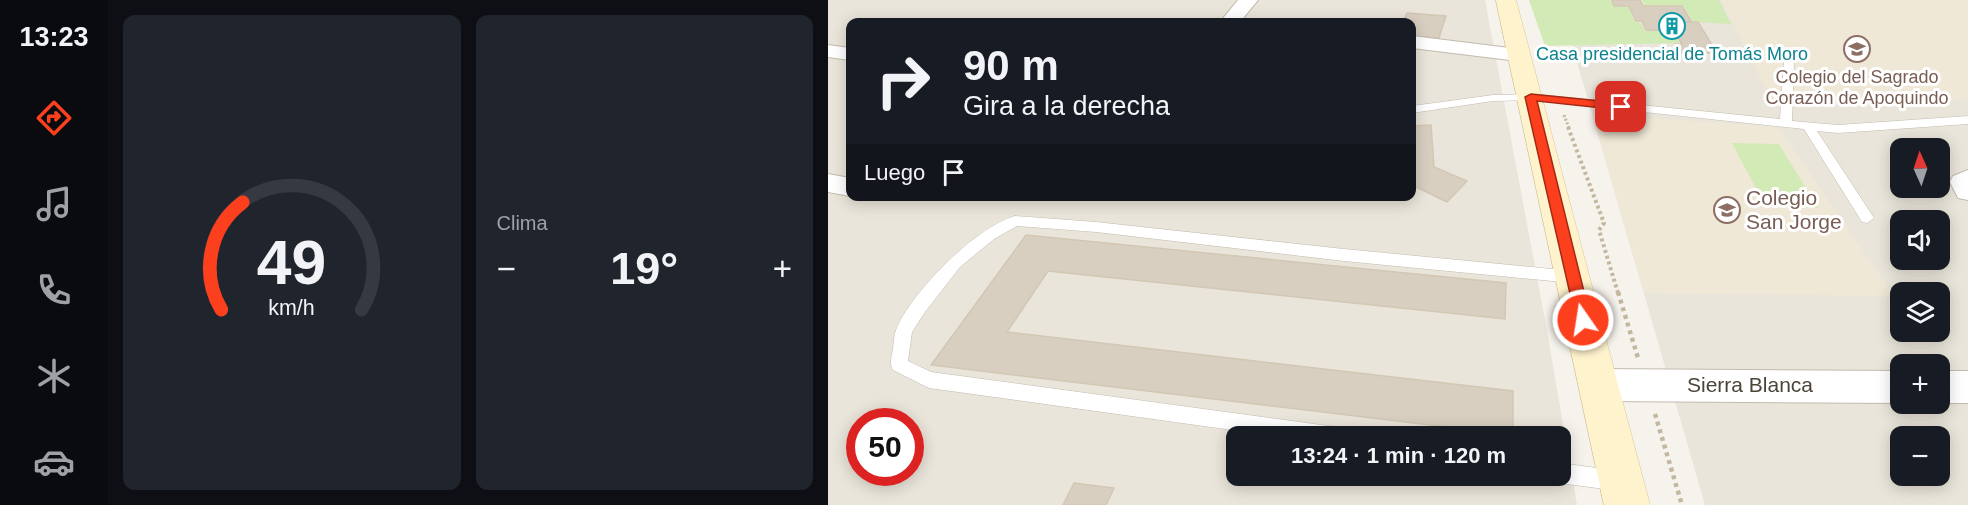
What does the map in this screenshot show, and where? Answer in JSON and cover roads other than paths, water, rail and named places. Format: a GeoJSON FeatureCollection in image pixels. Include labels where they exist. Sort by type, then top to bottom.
{"type":"FeatureCollection","features":[{"type":"Feature","properties":{"kind":"main road"},"geometry":{"type":"LineString","coordinates":[[1506,0],[1624,493]]}},
{"type":"Feature","properties":{"kind":"street"},"geometry":{"type":"LineString","coordinates":[[1238,18],[1245,0]]}},
{"type":"Feature","properties":{"kind":"street"},"geometry":{"type":"LineString","coordinates":[[1416,42],[1518,55]]}},
{"type":"Feature","properties":{"kind":"street"},"geometry":{"type":"LineString","coordinates":[[828,51],[846,53]]}},
{"type":"Feature","properties":{"kind":"street"},"geometry":{"type":"LineString","coordinates":[[1968,178],[1963,182],[1968,191]]}},
{"type":"Feature","properties":{"kind":"street"},"geometry":{"type":"LineString","coordinates":[[828,183],[846,185]]}},
{"type":"Feature","properties":{"kind":"street","name":"Sierra Blanca"},"geometry":{"type":"LineString","coordinates":[[1599,385],[1890,387]]}},
{"type":"Feature","properties":{"kind":"street"},"geometry":{"type":"LineString","coordinates":[[1950,387],[1968,387]]}},
{"type":"Feature","properties":{"kind":"lane"},"geometry":{"type":"LineString","coordinates":[[1786,125],[1789,60]]}},
{"type":"Feature","properties":{"kind":"lane"},"geometry":{"type":"LineString","coordinates":[[1416,109],[1493,98],[1531,97],[1838,129],[1968,120]]}},
{"type":"Feature","properties":{"kind":"lane"},"geometry":{"type":"LineString","coordinates":[[1809,127],[1867,218]]}},
{"type":"Feature","properties":{"kind":"lane"},"geometry":{"type":"LineString","coordinates":[[1263,426],[929,380],[899,365],[904,332],[919,307],[955,263],[989,235],[1015,220],[1096,226],[1344,255],[1573,277]]}},
{"type":"Feature","properties":{"kind":"lane"},"geometry":{"type":"LineString","coordinates":[[1571,476],[1624,493]]}},
{"type":"Feature","properties":{"kind":"place","name":"Casa presidencial de Tomás Moro"},"geometry":{"type":"Point","coordinates":[1672,26]}},
{"type":"Feature","properties":{"kind":"place","name":"Colegio del Sagrado Corazón de Apoquindo"},"geometry":{"type":"Point","coordinates":[1857,49]}},
{"type":"Feature","properties":{"kind":"place","name":"Colegio San Jorge"},"geometry":{"type":"Point","coordinates":[1727,210]}}]}
